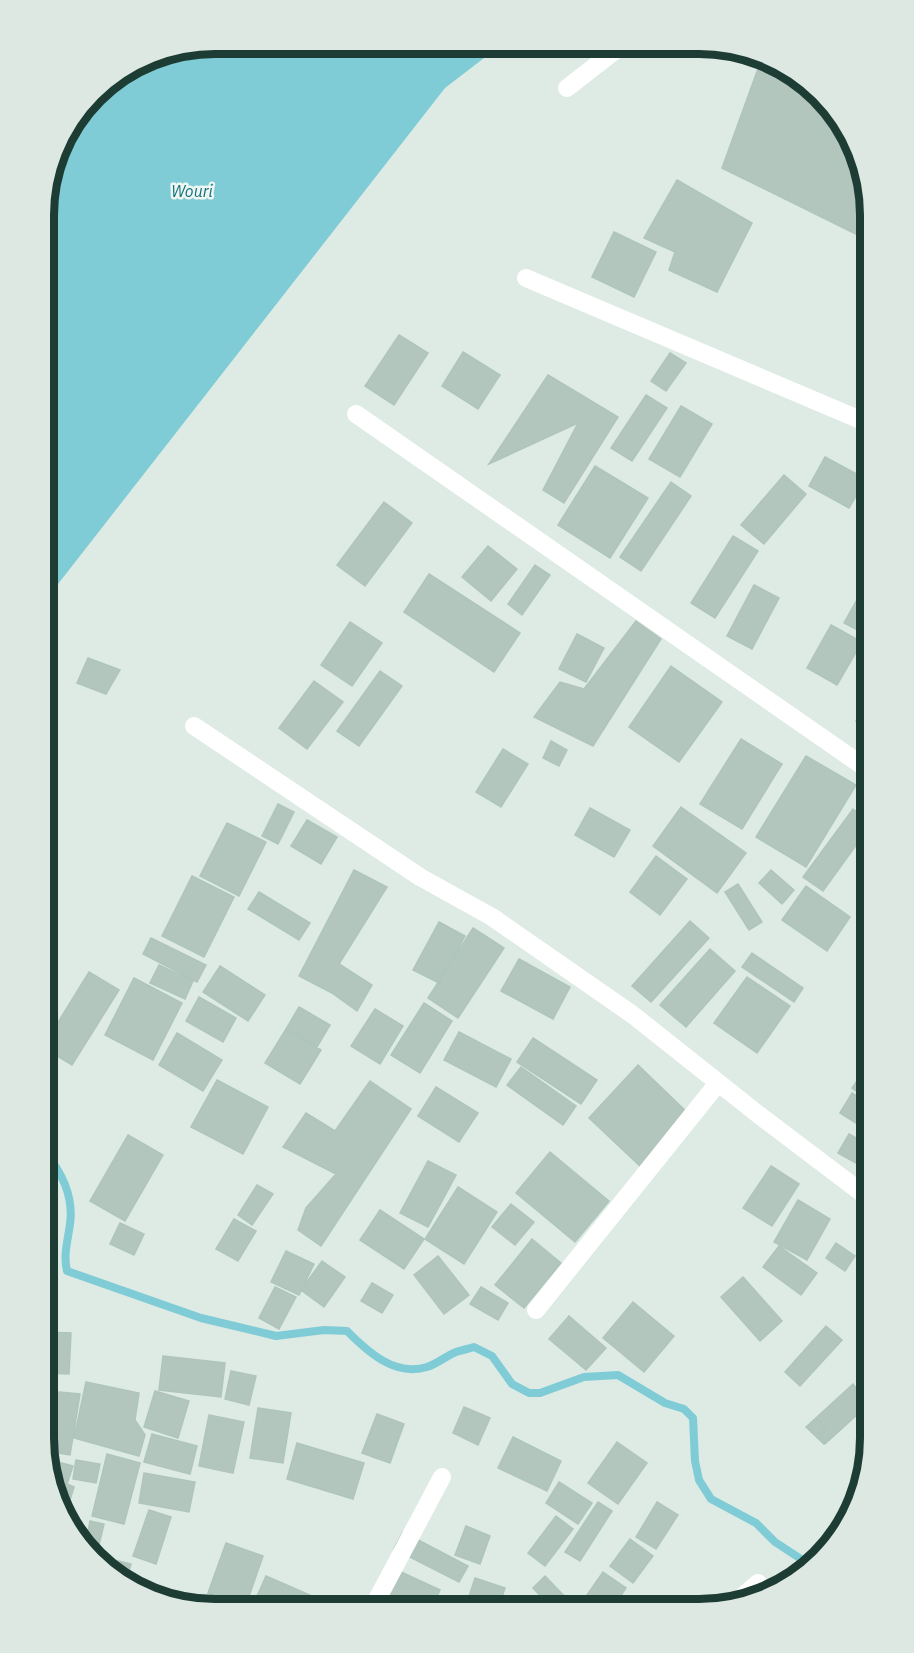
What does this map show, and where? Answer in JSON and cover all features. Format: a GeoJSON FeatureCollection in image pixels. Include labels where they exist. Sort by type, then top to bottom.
{"type":"FeatureCollection","features":[{"type":"Feature","properties":{"kind":"street"},"geometry":{"type":"LineString","coordinates":[[567,88],[611,54]]}},
{"type":"Feature","properties":{"kind":"street"},"geometry":{"type":"LineString","coordinates":[[526,278],[860,420]]}},
{"type":"Feature","properties":{"kind":"street"},"geometry":{"type":"LineString","coordinates":[[356,414],[860,764]]}},
{"type":"Feature","properties":{"kind":"street"},"geometry":{"type":"LineString","coordinates":[[194,726],[420,877],[492,917],[633,1015],[860,1191]]}},
{"type":"Feature","properties":{"kind":"street"},"geometry":{"type":"LineString","coordinates":[[536,1310],[718,1083]]}},
{"type":"Feature","properties":{"kind":"street"},"geometry":{"type":"LineString","coordinates":[[377,1599],[442,1477]]}},
{"type":"Feature","properties":{"kind":"street"},"geometry":{"type":"LineString","coordinates":[[749,1591],[758,1583]]}},
{"type":"Feature","properties":{"kind":"water","name":"Wouri"},"geometry":{"type":"Polygon","coordinates":[[[489,54],[445,88],[54,589],[55,194],[66,154],[81,126],[94,109],[109,94],[135,76],[154,66],[194,55],[489,54]]]}},
{"type":"Feature","properties":{"kind":"building"},"geometry":{"type":"Polygon","coordinates":[[[759,66],[770,71],[788,81],[820,109],[843,144],[851,163],[859,194],[860,236],[722,168],[759,66]]]}},
{"type":"Feature","properties":{"kind":"building"},"geometry":{"type":"Polygon","coordinates":[[[677,180],[752,223],[717,292],[669,270],[675,252],[644,238],[677,180]]]}},
{"type":"Feature","properties":{"kind":"building"},"geometry":{"type":"Polygon","coordinates":[[[614,232],[656,252],[634,297],[592,277],[614,232]]]}},
{"type":"Feature","properties":{"kind":"building"},"geometry":{"type":"Polygon","coordinates":[[[399,335],[428,353],[394,405],[365,386],[399,335]]]}},
{"type":"Feature","properties":{"kind":"building"},"geometry":{"type":"Polygon","coordinates":[[[463,352],[500,375],[478,409],[442,386],[463,352]]]}},
{"type":"Feature","properties":{"kind":"building"},"geometry":{"type":"Polygon","coordinates":[[[670,353],[686,363],[666,391],[651,381],[670,353]]]}},
{"type":"Feature","properties":{"kind":"building"},"geometry":{"type":"Polygon","coordinates":[[[548,375],[618,417],[564,503],[543,490],[578,423],[489,464],[548,375]]]}},
{"type":"Feature","properties":{"kind":"building"},"geometry":{"type":"Polygon","coordinates":[[[646,395],[667,408],[632,461],[611,448],[646,395]]]}},
{"type":"Feature","properties":{"kind":"building"},"geometry":{"type":"Polygon","coordinates":[[[681,406],[712,424],[680,477],[649,459],[681,406]]]}},
{"type":"Feature","properties":{"kind":"building"},"geometry":{"type":"Polygon","coordinates":[[[825,457],[860,476],[860,489],[849,508],[809,486],[825,457]]]}},
{"type":"Feature","properties":{"kind":"building"},"geometry":{"type":"Polygon","coordinates":[[[595,466],[648,498],[610,558],[558,525],[595,466]]]}},
{"type":"Feature","properties":{"kind":"building"},"geometry":{"type":"Polygon","coordinates":[[[784,475],[806,494],[764,544],[741,525],[784,475]]]}},
{"type":"Feature","properties":{"kind":"building"},"geometry":{"type":"Polygon","coordinates":[[[671,482],[691,496],[641,571],[620,557],[671,482]]]}},
{"type":"Feature","properties":{"kind":"building"},"geometry":{"type":"Polygon","coordinates":[[[384,502],[412,523],[365,586],[337,565],[384,502]]]}},
{"type":"Feature","properties":{"kind":"building"},"geometry":{"type":"Polygon","coordinates":[[[733,536],[758,551],[715,618],[691,603],[733,536]]]}},
{"type":"Feature","properties":{"kind":"building"},"geometry":{"type":"Polygon","coordinates":[[[488,546],[517,569],[491,601],[462,577],[488,546]]]}},
{"type":"Feature","properties":{"kind":"building"},"geometry":{"type":"Polygon","coordinates":[[[535,565],[550,575],[522,615],[508,604],[535,565]]]}},
{"type":"Feature","properties":{"kind":"building"},"geometry":{"type":"Polygon","coordinates":[[[429,574],[520,633],[494,672],[404,612],[429,574]]]}},
{"type":"Feature","properties":{"kind":"building"},"geometry":{"type":"Polygon","coordinates":[[[754,585],[779,598],[752,649],[727,636],[754,585]]]}},
{"type":"Feature","properties":{"kind":"building"},"geometry":{"type":"Polygon","coordinates":[[[860,594],[860,631],[844,623],[860,594]]]}},
{"type":"Feature","properties":{"kind":"building"},"geometry":{"type":"Polygon","coordinates":[[[636,621],[661,639],[593,746],[534,717],[560,682],[584,689],[636,621]]]}},
{"type":"Feature","properties":{"kind":"building"},"geometry":{"type":"Polygon","coordinates":[[[350,622],[382,643],[352,686],[321,665],[350,622]]]}},
{"type":"Feature","properties":{"kind":"building"},"geometry":{"type":"Polygon","coordinates":[[[831,625],[860,641],[860,645],[837,685],[807,668],[831,625]]]}},
{"type":"Feature","properties":{"kind":"building"},"geometry":{"type":"Polygon","coordinates":[[[577,634],[604,648],[586,682],[559,669],[577,634]]]}},
{"type":"Feature","properties":{"kind":"building"},"geometry":{"type":"Polygon","coordinates":[[[88,658],[120,670],[106,694],[77,683],[88,658]]]}},
{"type":"Feature","properties":{"kind":"building"},"geometry":{"type":"Polygon","coordinates":[[[671,666],[722,702],[679,762],[629,727],[671,666]]]}},
{"type":"Feature","properties":{"kind":"building"},"geometry":{"type":"Polygon","coordinates":[[[380,671],[402,686],[359,746],[337,731],[380,671]]]}},
{"type":"Feature","properties":{"kind":"building"},"geometry":{"type":"Polygon","coordinates":[[[314,681],[343,702],[307,749],[279,728],[314,681]]]}},
{"type":"Feature","properties":{"kind":"building"},"geometry":{"type":"Polygon","coordinates":[[[741,739],[782,764],[742,829],[700,804],[741,739]]]}},
{"type":"Feature","properties":{"kind":"building"},"geometry":{"type":"Polygon","coordinates":[[[551,741],[567,750],[559,766],[543,758],[551,741]]]}},
{"type":"Feature","properties":{"kind":"building"},"geometry":{"type":"Polygon","coordinates":[[[503,749],[528,764],[501,807],[476,792],[503,749]]]}},
{"type":"Feature","properties":{"kind":"building"},"geometry":{"type":"Polygon","coordinates":[[[806,756],[856,785],[806,867],[756,837],[806,756]]]}},
{"type":"Feature","properties":{"kind":"building"},"geometry":{"type":"Polygon","coordinates":[[[278,804],[294,812],[278,844],[262,836],[278,804]]]}},
{"type":"Feature","properties":{"kind":"building"},"geometry":{"type":"Polygon","coordinates":[[[681,807],[746,853],[717,893],[653,846],[681,807]]]}},
{"type":"Feature","properties":{"kind":"building"},"geometry":{"type":"Polygon","coordinates":[[[590,808],[630,830],[614,857],[575,835],[590,808]]]}},
{"type":"Feature","properties":{"kind":"building"},"geometry":{"type":"Polygon","coordinates":[[[853,809],[860,814],[860,840],[823,891],[803,877],[853,809]]]}},
{"type":"Feature","properties":{"kind":"building"},"geometry":{"type":"Polygon","coordinates":[[[307,820],[337,837],[321,864],[291,846],[307,820]]]}},
{"type":"Feature","properties":{"kind":"building"},"geometry":{"type":"Polygon","coordinates":[[[227,823],[266,842],[239,896],[200,876],[227,823]]]}},
{"type":"Feature","properties":{"kind":"building"},"geometry":{"type":"Polygon","coordinates":[[[656,856],[687,879],[660,915],[630,892],[656,856]]]}},
{"type":"Feature","properties":{"kind":"building"},"geometry":{"type":"Polygon","coordinates":[[[354,870],[387,887],[339,964],[372,985],[357,1011],[332,993],[299,976],[354,870]]]}},
{"type":"Feature","properties":{"kind":"building"},"geometry":{"type":"Polygon","coordinates":[[[771,870],[794,890],[782,904],[759,883],[771,870]]]}},
{"type":"Feature","properties":{"kind":"building"},"geometry":{"type":"Polygon","coordinates":[[[192,876],[234,897],[204,957],[162,936],[192,876]]]}},
{"type":"Feature","properties":{"kind":"building"},"geometry":{"type":"Polygon","coordinates":[[[738,884],[762,922],[749,930],[725,892],[738,884]]]}},
{"type":"Feature","properties":{"kind":"building"},"geometry":{"type":"Polygon","coordinates":[[[806,886],[850,917],[827,951],[782,920],[806,886]]]}},
{"type":"Feature","properties":{"kind":"building"},"geometry":{"type":"Polygon","coordinates":[[[259,892],[310,923],[299,940],[248,909],[259,892]]]}},
{"type":"Feature","properties":{"kind":"building"},"geometry":{"type":"Polygon","coordinates":[[[690,921],[709,938],[651,1002],[632,986],[690,921]]]}},
{"type":"Feature","properties":{"kind":"building"},"geometry":{"type":"Polygon","coordinates":[[[439,922],[465,936],[439,983],[413,970],[439,922]]]}},
{"type":"Feature","properties":{"kind":"building"},"geometry":{"type":"Polygon","coordinates":[[[473,928],[504,948],[458,1018],[428,998],[473,928]]]}},
{"type":"Feature","properties":{"kind":"building"},"geometry":{"type":"Polygon","coordinates":[[[151,938],[206,965],[197,982],[143,954],[151,938]]]}},
{"type":"Feature","properties":{"kind":"building"},"geometry":{"type":"Polygon","coordinates":[[[710,949],[735,971],[686,1027],[660,1005],[710,949]]]}},
{"type":"Feature","properties":{"kind":"building"},"geometry":{"type":"Polygon","coordinates":[[[752,953],[803,988],[794,1002],[742,967],[752,953]]]}},
{"type":"Feature","properties":{"kind":"building"},"geometry":{"type":"Polygon","coordinates":[[[519,959],[570,987],[553,1019],[501,991],[519,959]]]}},
{"type":"Feature","properties":{"kind":"building"},"geometry":{"type":"Polygon","coordinates":[[[159,965],[193,981],[185,999],[150,983],[159,965]]]}},
{"type":"Feature","properties":{"kind":"building"},"geometry":{"type":"Polygon","coordinates":[[[220,966],[265,995],[248,1021],[203,992],[220,966]]]}},
{"type":"Feature","properties":{"kind":"building"},"geometry":{"type":"Polygon","coordinates":[[[89,972],[119,990],[72,1065],[54,1054],[54,1029],[89,972]]]}},
{"type":"Feature","properties":{"kind":"building"},"geometry":{"type":"Polygon","coordinates":[[[747,977],[790,1006],[757,1053],[714,1023],[747,977]]]}},
{"type":"Feature","properties":{"kind":"building"},"geometry":{"type":"Polygon","coordinates":[[[134,978],[182,1003],[153,1060],[105,1035],[134,978]]]}},
{"type":"Feature","properties":{"kind":"building"},"geometry":{"type":"Polygon","coordinates":[[[199,997],[236,1018],[223,1042],[186,1021],[199,997]]]}},
{"type":"Feature","properties":{"kind":"building"},"geometry":{"type":"Polygon","coordinates":[[[424,1003],[452,1021],[420,1073],[391,1055],[424,1003]]]}},
{"type":"Feature","properties":{"kind":"building"},"geometry":{"type":"Polygon","coordinates":[[[299,1007],[330,1025],[317,1047],[286,1029],[299,1007]]]}},
{"type":"Feature","properties":{"kind":"building"},"geometry":{"type":"Polygon","coordinates":[[[375,1009],[403,1026],[380,1064],[351,1046],[375,1009]]]}},
{"type":"Feature","properties":{"kind":"building"},"geometry":{"type":"Polygon","coordinates":[[[286,1029],[321,1050],[300,1084],[265,1063],[286,1029]]]}},
{"type":"Feature","properties":{"kind":"building"},"geometry":{"type":"Polygon","coordinates":[[[459,1032],[511,1059],[496,1087],[444,1060],[459,1032]]]}},
{"type":"Feature","properties":{"kind":"building"},"geometry":{"type":"Polygon","coordinates":[[[177,1033],[222,1060],[203,1091],[159,1065],[177,1033]]]}},
{"type":"Feature","properties":{"kind":"building"},"geometry":{"type":"Polygon","coordinates":[[[533,1038],[597,1080],[581,1104],[517,1062],[533,1038]]]}},
{"type":"Feature","properties":{"kind":"building"},"geometry":{"type":"Polygon","coordinates":[[[638,1065],[691,1116],[642,1168],[589,1118],[638,1065]]]}},
{"type":"Feature","properties":{"kind":"building"},"geometry":{"type":"Polygon","coordinates":[[[521,1067],[576,1106],[563,1125],[507,1085],[521,1067]]]}},
{"type":"Feature","properties":{"kind":"building"},"geometry":{"type":"Polygon","coordinates":[[[860,1076],[860,1094],[852,1088],[860,1076]]]}},
{"type":"Feature","properties":{"kind":"building"},"geometry":{"type":"Polygon","coordinates":[[[217,1080],[268,1107],[243,1154],[191,1127],[217,1080]]]}},
{"type":"Feature","properties":{"kind":"building"},"geometry":{"type":"Polygon","coordinates":[[[370,1081],[411,1109],[321,1246],[298,1230],[306,1208],[336,1174],[283,1147],[306,1113],[335,1131],[370,1081]]]}},
{"type":"Feature","properties":{"kind":"building"},"geometry":{"type":"Polygon","coordinates":[[[436,1087],[478,1113],[459,1142],[418,1116],[436,1087]]]}},
{"type":"Feature","properties":{"kind":"building"},"geometry":{"type":"Polygon","coordinates":[[[852,1093],[860,1098],[860,1126],[840,1113],[852,1093]]]}},
{"type":"Feature","properties":{"kind":"building"},"geometry":{"type":"Polygon","coordinates":[[[849,1134],[860,1140],[860,1165],[838,1153],[849,1134]]]}},
{"type":"Feature","properties":{"kind":"building"},"geometry":{"type":"Polygon","coordinates":[[[128,1135],[163,1155],[125,1221],[90,1201],[128,1135]]]}},
{"type":"Feature","properties":{"kind":"building"},"geometry":{"type":"Polygon","coordinates":[[[550,1152],[609,1201],[575,1242],[516,1193],[550,1152]]]}},
{"type":"Feature","properties":{"kind":"building"},"geometry":{"type":"Polygon","coordinates":[[[428,1161],[456,1175],[428,1227],[400,1213],[428,1161]]]}},
{"type":"Feature","properties":{"kind":"building"},"geometry":{"type":"Polygon","coordinates":[[[771,1166],[799,1184],[772,1226],[743,1208],[771,1166]]]}},
{"type":"Feature","properties":{"kind":"building"},"geometry":{"type":"Polygon","coordinates":[[[257,1185],[273,1194],[252,1225],[238,1215],[257,1185]]]}},
{"type":"Feature","properties":{"kind":"building"},"geometry":{"type":"Polygon","coordinates":[[[458,1187],[497,1212],[464,1264],[425,1239],[458,1187]]]}},
{"type":"Feature","properties":{"kind":"building"},"geometry":{"type":"Polygon","coordinates":[[[798,1200],[830,1219],[807,1260],[774,1242],[798,1200]]]}},
{"type":"Feature","properties":{"kind":"building"},"geometry":{"type":"Polygon","coordinates":[[[511,1204],[534,1222],[515,1245],[492,1227],[511,1204]]]}},
{"type":"Feature","properties":{"kind":"building"},"geometry":{"type":"Polygon","coordinates":[[[380,1210],[424,1239],[404,1269],[360,1240],[380,1210]]]}},
{"type":"Feature","properties":{"kind":"building"},"geometry":{"type":"Polygon","coordinates":[[[234,1219],[256,1231],[238,1261],[216,1249],[234,1219]]]}},
{"type":"Feature","properties":{"kind":"building"},"geometry":{"type":"Polygon","coordinates":[[[120,1223],[144,1234],[134,1255],[110,1244],[120,1223]]]}},
{"type":"Feature","properties":{"kind":"building"},"geometry":{"type":"Polygon","coordinates":[[[532,1239],[561,1263],[524,1308],[495,1285],[532,1239]]]}},
{"type":"Feature","properties":{"kind":"building"},"geometry":{"type":"Polygon","coordinates":[[[836,1243],[855,1256],[845,1271],[826,1258],[836,1243]]]}},
{"type":"Feature","properties":{"kind":"building"},"geometry":{"type":"Polygon","coordinates":[[[779,1246],[817,1273],[801,1295],[763,1267],[779,1246]]]}},
{"type":"Feature","properties":{"kind":"building"},"geometry":{"type":"Polygon","coordinates":[[[286,1251],[314,1264],[299,1295],[271,1282],[286,1251]]]}},
{"type":"Feature","properties":{"kind":"building"},"geometry":{"type":"Polygon","coordinates":[[[438,1256],[469,1295],[444,1314],[414,1275],[438,1256]]]}},
{"type":"Feature","properties":{"kind":"building"},"geometry":{"type":"Polygon","coordinates":[[[322,1261],[345,1277],[324,1307],[301,1290],[322,1261]]]}},
{"type":"Feature","properties":{"kind":"building"},"geometry":{"type":"Polygon","coordinates":[[[743,1277],[782,1321],[760,1341],[721,1297],[743,1277]]]}},
{"type":"Feature","properties":{"kind":"building"},"geometry":{"type":"Polygon","coordinates":[[[372,1283],[393,1295],[382,1313],[361,1301],[372,1283]]]}},
{"type":"Feature","properties":{"kind":"building"},"geometry":{"type":"Polygon","coordinates":[[[275,1287],[296,1297],[279,1329],[259,1318],[275,1287]]]}},
{"type":"Feature","properties":{"kind":"building"},"geometry":{"type":"Polygon","coordinates":[[[481,1287],[508,1303],[498,1320],[470,1304],[481,1287]]]}},
{"type":"Feature","properties":{"kind":"building"},"geometry":{"type":"Polygon","coordinates":[[[633,1302],[674,1336],[644,1372],[603,1338],[633,1302]]]}},
{"type":"Feature","properties":{"kind":"building"},"geometry":{"type":"Polygon","coordinates":[[[569,1316],[606,1348],[586,1370],[549,1339],[569,1316]]]}},
{"type":"Feature","properties":{"kind":"building"},"geometry":{"type":"Polygon","coordinates":[[[826,1326],[842,1340],[800,1386],[785,1372],[826,1326]]]}},
{"type":"Feature","properties":{"kind":"building"},"geometry":{"type":"Polygon","coordinates":[[[54,1332],[71,1333],[69,1374],[54,1373],[54,1332]]]}},
{"type":"Feature","properties":{"kind":"building"},"geometry":{"type":"Polygon","coordinates":[[[163,1356],[225,1363],[221,1397],[159,1390],[163,1356]]]}},
{"type":"Feature","properties":{"kind":"building"},"geometry":{"type":"Polygon","coordinates":[[[231,1371],[256,1376],[249,1405],[225,1399],[231,1371]]]}},
{"type":"Feature","properties":{"kind":"building"},"geometry":{"type":"Polygon","coordinates":[[[86,1382],[139,1393],[135,1420],[145,1435],[139,1456],[74,1438],[86,1382]]]}},
{"type":"Feature","properties":{"kind":"building"},"geometry":{"type":"Polygon","coordinates":[[[853,1384],[857,1389],[860,1387],[860,1412],[826,1443],[819,1434],[826,1428],[816,1418],[853,1384]]]}},
{"type":"Feature","properties":{"kind":"building"},"geometry":{"type":"Polygon","coordinates":[[[155,1391],[189,1401],[178,1438],[144,1427],[155,1391]]]}},
{"type":"Feature","properties":{"kind":"building"},"geometry":{"type":"Polygon","coordinates":[[[59,1392],[80,1394],[70,1455],[55,1453],[54,1398],[58,1399],[59,1392]]]}},
{"type":"Feature","properties":{"kind":"building"},"geometry":{"type":"Polygon","coordinates":[[[464,1407],[490,1418],[478,1445],[453,1433],[464,1407]]]}},
{"type":"Feature","properties":{"kind":"building"},"geometry":{"type":"Polygon","coordinates":[[[258,1408],[291,1413],[283,1463],[250,1458],[258,1408]]]}},
{"type":"Feature","properties":{"kind":"building"},"geometry":{"type":"Polygon","coordinates":[[[377,1414],[404,1424],[390,1463],[362,1453],[377,1414]]]}},
{"type":"Feature","properties":{"kind":"building"},"geometry":{"type":"Polygon","coordinates":[[[209,1415],[244,1422],[233,1473],[199,1466],[209,1415]]]}},
{"type":"Feature","properties":{"kind":"building"},"geometry":{"type":"Polygon","coordinates":[[[816,1418],[826,1428],[819,1434],[826,1443],[824,1444],[806,1427],[816,1418]]]}},
{"type":"Feature","properties":{"kind":"building"},"geometry":{"type":"Polygon","coordinates":[[[152,1434],[197,1446],[190,1474],[144,1462],[152,1434]]]}},
{"type":"Feature","properties":{"kind":"building"},"geometry":{"type":"Polygon","coordinates":[[[513,1437],[561,1461],[547,1491],[498,1468],[513,1437]]]}},
{"type":"Feature","properties":{"kind":"building"},"geometry":{"type":"Polygon","coordinates":[[[617,1442],[647,1463],[618,1504],[588,1483],[617,1442]]]}},
{"type":"Feature","properties":{"kind":"building"},"geometry":{"type":"Polygon","coordinates":[[[297,1443],[364,1463],[353,1499],[287,1479],[297,1443]]]}},
{"type":"Feature","properties":{"kind":"building"},"geometry":{"type":"Polygon","coordinates":[[[107,1454],[140,1463],[124,1524],[92,1516],[107,1454]]]}},
{"type":"Feature","properties":{"kind":"building"},"geometry":{"type":"Polygon","coordinates":[[[76,1460],[100,1464],[96,1483],[73,1479],[76,1460]]]}},
{"type":"Feature","properties":{"kind":"building"},"geometry":{"type":"Polygon","coordinates":[[[56,1461],[73,1466],[67,1484],[74,1487],[69,1504],[56,1461]]]}},
{"type":"Feature","properties":{"kind":"building"},"geometry":{"type":"Polygon","coordinates":[[[144,1473],[195,1482],[189,1512],[139,1503],[144,1473]]]}},
{"type":"Feature","properties":{"kind":"building"},"geometry":{"type":"Polygon","coordinates":[[[559,1482],[592,1503],[578,1524],[546,1503],[559,1482]]]}},
{"type":"Feature","properties":{"kind":"building"},"geometry":{"type":"Polygon","coordinates":[[[598,1502],[612,1511],[580,1561],[565,1552],[598,1502]]]}},
{"type":"Feature","properties":{"kind":"building"},"geometry":{"type":"Polygon","coordinates":[[[657,1502],[678,1515],[656,1549],[636,1537],[657,1502]]]}},
{"type":"Feature","properties":{"kind":"building"},"geometry":{"type":"Polygon","coordinates":[[[149,1510],[171,1517],[156,1564],[133,1556],[149,1510]]]}},
{"type":"Feature","properties":{"kind":"building"},"geometry":{"type":"Polygon","coordinates":[[[556,1516],[573,1529],[545,1566],[528,1553],[556,1516]]]}},
{"type":"Feature","properties":{"kind":"building"},"geometry":{"type":"Polygon","coordinates":[[[90,1521],[104,1524],[98,1548],[87,1535],[90,1521]]]}},
{"type":"Feature","properties":{"kind":"building"},"geometry":{"type":"Polygon","coordinates":[[[466,1526],[490,1536],[480,1564],[455,1555],[466,1526]]]}},
{"type":"Feature","properties":{"kind":"building"},"geometry":{"type":"Polygon","coordinates":[[[403,1532],[468,1566],[459,1582],[394,1549],[403,1532]]]}},
{"type":"Feature","properties":{"kind":"building"},"geometry":{"type":"Polygon","coordinates":[[[630,1539],[653,1556],[633,1583],[610,1566],[630,1539]]]}},
{"type":"Feature","properties":{"kind":"building"},"geometry":{"type":"Polygon","coordinates":[[[226,1543],[263,1556],[248,1599],[227,1599],[208,1593],[226,1543]]]}},
{"type":"Feature","properties":{"kind":"building"},"geometry":{"type":"Polygon","coordinates":[[[109,1559],[131,1564],[128,1573],[109,1559]]]}},
{"type":"Feature","properties":{"kind":"building"},"geometry":{"type":"Polygon","coordinates":[[[388,1566],[440,1590],[436,1599],[374,1599],[388,1566]]]}},
{"type":"Feature","properties":{"kind":"building"},"geometry":{"type":"Polygon","coordinates":[[[603,1572],[626,1588],[619,1599],[584,1599],[603,1572]]]}},
{"type":"Feature","properties":{"kind":"building"},"geometry":{"type":"Polygon","coordinates":[[[266,1576],[319,1599],[256,1599],[266,1576]]]}},
{"type":"Feature","properties":{"kind":"building"},"geometry":{"type":"Polygon","coordinates":[[[545,1576],[567,1599],[543,1599],[533,1588],[545,1576]]]}},
{"type":"Feature","properties":{"kind":"building"},"geometry":{"type":"Polygon","coordinates":[[[475,1578],[505,1588],[501,1599],[468,1599],[475,1578]]]}},
{"type":"Feature","properties":{"kind":"building"},"geometry":{"type":"Polygon","coordinates":[[[177,1591],[194,1595],[193,1598],[176,1595],[177,1591]]]}},
{"type":"Feature","properties":{"kind":"waterway"},"geometry":{"type":"LineString","coordinates":[[54,1164],[65,1184],[70,1203],[67,1271],[201,1318],[276,1336],[324,1330],[347,1331],[383,1361],[404,1369],[427,1367],[456,1352],[474,1347],[492,1356],[512,1384],[529,1393],[540,1393],[584,1377],[618,1375],[665,1403],[684,1409],[693,1418],[695,1461],[699,1480],[711,1499],[756,1523],[775,1542],[803,1560]]}}]}
